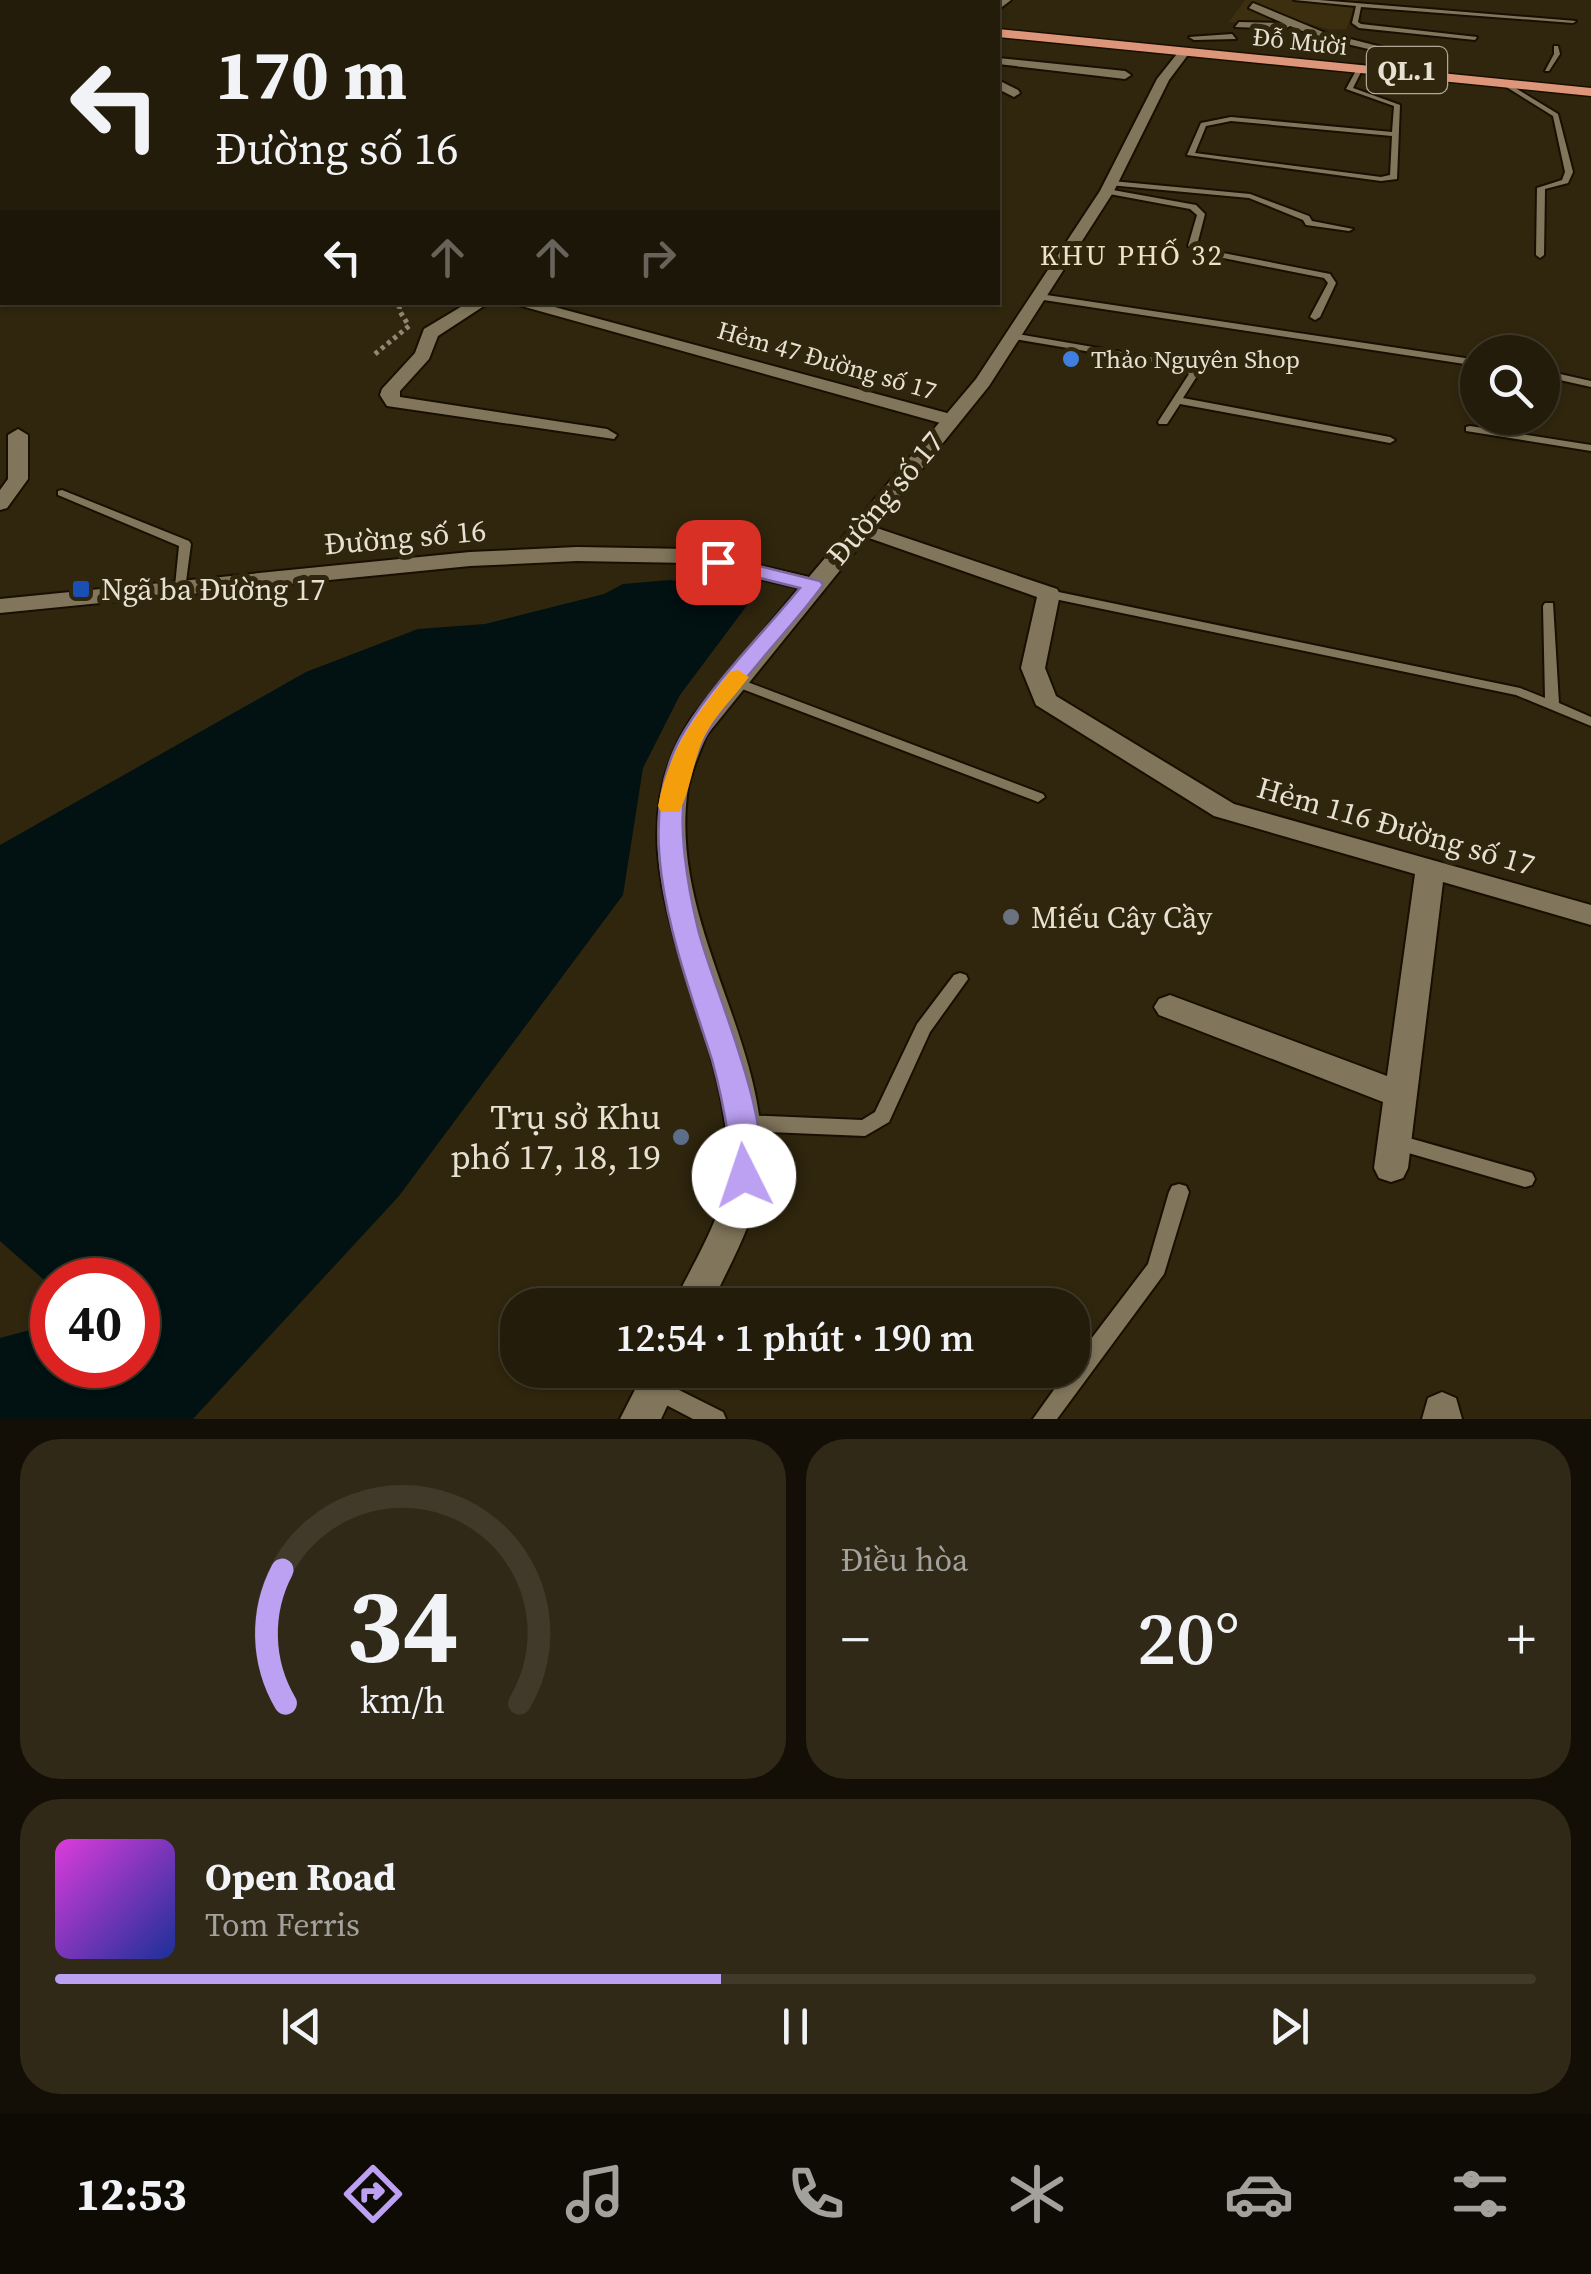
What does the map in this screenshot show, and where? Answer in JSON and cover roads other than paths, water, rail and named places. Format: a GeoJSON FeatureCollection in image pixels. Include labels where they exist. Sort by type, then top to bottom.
{"type":"FeatureCollection","features":[{"type":"Feature","properties":{"kind":"highway","name":"QL.1"},"geometry":{"type":"LineString","coordinates":[[1000,26],[1154,34]]}},
{"type":"Feature","properties":{"kind":"highway","name":"QL.1"},"geometry":{"type":"LineString","coordinates":[[1000,26],[1188,43]]}},
{"type":"Feature","properties":{"kind":"highway","name":"Đỗ Mười"},"geometry":{"type":"LineString","coordinates":[[1319,41],[1332,58],[1360,68],[1591,90]]}},
{"type":"Feature","properties":{"kind":"highway","name":"Đỗ Mười"},"geometry":{"type":"LineString","coordinates":[[1227,46],[1248,42]]}},
{"type":"Feature","properties":{"kind":"highway","name":"Đỗ Mười"},"geometry":{"type":"LineString","coordinates":[[1188,43],[1332,58],[1411,56]]}},
{"type":"Feature","properties":{"kind":"highway","name":"QL.1"},"geometry":{"type":"LineString","coordinates":[[1411,56],[1430,58]]}},
{"type":"Feature","properties":{"kind":"highway","name":"QL.1"},"geometry":{"type":"LineString","coordinates":[[1332,58],[1591,79]]}},
{"type":"Feature","properties":{"kind":"highway","name":"Đỗ Mười"},"geometry":{"type":"LineString","coordinates":[[1360,68],[1591,90]]}},
{"type":"Feature","properties":{"kind":"highway"},"geometry":{"type":"LineString","coordinates":[[1528,68],[1554,70]]}},
{"type":"Feature","properties":{"kind":"street"},"geometry":{"type":"LineString","coordinates":[[1188,43],[1227,46],[1255,3],[1305,28],[1319,41],[1411,56]]}},
{"type":"Feature","properties":{"kind":"street"},"geometry":{"type":"LineString","coordinates":[[1239,25],[1305,28]]}},
{"type":"Feature","properties":{"kind":"street","name":"Đường số 17"},"geometry":{"type":"LineString","coordinates":[[699,1288],[744,1176],[745,1144],[729,1068],[684,928],[668,815],[675,782],[695,732],[734,681],[983,382],[1109,187],[1163,79],[1188,43]]}},
{"type":"Feature","properties":{"kind":"street"},"geometry":{"type":"LineString","coordinates":[[1000,62],[1125,75]]}},
{"type":"Feature","properties":{"kind":"street"},"geometry":{"type":"LineString","coordinates":[[1000,85],[1014,93]]}},
{"type":"Feature","properties":{"kind":"street"},"geometry":{"type":"LineString","coordinates":[[477,305],[430,333],[423,356],[390,389],[388,395],[394,402],[607,435]]}},
{"type":"Feature","properties":{"kind":"street","name":"Hẻm 47 Đường số 17"},"geometry":{"type":"LineString","coordinates":[[526,305],[951,420]]}},
{"type":"Feature","properties":{"kind":"street"},"geometry":{"type":"LineString","coordinates":[[0,504],[18,479],[18,435]]}},
{"type":"Feature","properties":{"kind":"street"},"geometry":{"type":"LineString","coordinates":[[859,528],[1049,594]]}},
{"type":"Feature","properties":{"kind":"street","name":"Đường số 16"},"geometry":{"type":"LineString","coordinates":[[0,606],[470,560],[578,554],[690,556],[813,585]]}},
{"type":"Feature","properties":{"kind":"street","name":"Hẻm 116 Đường số 17"},"geometry":{"type":"LineString","coordinates":[[1049,594],[1032,668],[1046,700],[1224,810],[1591,915]]}},
{"type":"Feature","properties":{"kind":"street"},"geometry":{"type":"LineString","coordinates":[[1393,1155],[1430,869]]}},
{"type":"Feature","properties":{"kind":"street"},"geometry":{"type":"LineString","coordinates":[[1170,1006],[1401,1095]]}},
{"type":"Feature","properties":{"kind":"lane"},"geometry":{"type":"LineString","coordinates":[[1030,0],[1073,4]]}},
{"type":"Feature","properties":{"kind":"lane"},"geometry":{"type":"LineString","coordinates":[[1297,0],[1573,21]]}},
{"type":"Feature","properties":{"kind":"lane"},"geometry":{"type":"LineString","coordinates":[[1358,5],[1355,23],[1359,26],[1475,38]]}},
{"type":"Feature","properties":{"kind":"lane"},"geometry":{"type":"LineString","coordinates":[[1554,70],[1556,48]]}},
{"type":"Feature","properties":{"kind":"lane"},"geometry":{"type":"LineString","coordinates":[[1360,68],[1349,89],[1397,105],[1396,134],[1394,177],[1381,179],[1191,155],[1203,124],[1231,120],[1396,134]]}},
{"type":"Feature","properties":{"kind":"lane"},"geometry":{"type":"LineString","coordinates":[[1502,82],[1556,115],[1569,172],[1564,181],[1542,188],[1540,255]]}},
{"type":"Feature","properties":{"kind":"lane"},"geometry":{"type":"LineString","coordinates":[[1109,187],[1250,196],[1306,218],[1309,223],[1349,229]]}},
{"type":"Feature","properties":{"kind":"lane"},"geometry":{"type":"LineString","coordinates":[[1109,187],[1193,207],[1201,214],[1192,246],[1206,252],[1327,276],[1332,284],[1315,317]]}},
{"type":"Feature","properties":{"kind":"lane"},"geometry":{"type":"LineString","coordinates":[[1040,297],[1460,360]]}},
{"type":"Feature","properties":{"kind":"lane"},"geometry":{"type":"LineString","coordinates":[[1011,336],[1182,366],[1194,373],[1163,422]]}},
{"type":"Feature","properties":{"kind":"lane"},"geometry":{"type":"LineString","coordinates":[[1560,377],[1591,384]]}},
{"type":"Feature","properties":{"kind":"lane"},"geometry":{"type":"LineString","coordinates":[[1177,400],[1390,440]]}},
{"type":"Feature","properties":{"kind":"lane"},"geometry":{"type":"LineString","coordinates":[[1508,435],[1591,448]]}},
{"type":"Feature","properties":{"kind":"lane"},"geometry":{"type":"LineString","coordinates":[[62,493],[185,544],[181,586]]}},
{"type":"Feature","properties":{"kind":"lane"},"geometry":{"type":"LineString","coordinates":[[1049,594],[1520,692],[1591,722]]}},
{"type":"Feature","properties":{"kind":"lane"},"geometry":{"type":"LineString","coordinates":[[1549,606],[1552,703]]}},
{"type":"Feature","properties":{"kind":"lane"},"geometry":{"type":"LineString","coordinates":[[734,681],[1038,797]]}},
{"type":"Feature","properties":{"kind":"lane"},"geometry":{"type":"LineString","coordinates":[[740,1123],[866,1128],[882,1116],[923,1028],[960,979]]}},
{"type":"Feature","properties":{"kind":"lane"},"geometry":{"type":"LineString","coordinates":[[1393,1155],[1525,1178]]}},
{"type":"Feature","properties":{"kind":"lane"},"geometry":{"type":"LineString","coordinates":[[1044,1419],[1157,1268],[1179,1192]]}},
{"type":"Feature","properties":{"kind":"lane"},"geometry":{"type":"LineString","coordinates":[[654,1393],[715,1419]]}},
{"type":"Feature","properties":{"kind":"place","name":"Thảo Nguyên Shop"},"geometry":{"type":"Point","coordinates":[1071,359]}},
{"type":"Feature","properties":{"kind":"place","name":"Ngã ba Đường 17"},"geometry":{"type":"Point","coordinates":[81,589]}},
{"type":"Feature","properties":{"kind":"place","name":"Miếu Cây Cầy"},"geometry":{"type":"Point","coordinates":[1011,917]}},
{"type":"Feature","properties":{"kind":"place","name":"Trụ sở Khu phố 17, 18, 19"},"geometry":{"type":"Point","coordinates":[681,1137]}},
{"type":"Feature","properties":{"kind":"district","name":"KHU PHỐ 32"},"geometry":{"type":"Point","coordinates":[1132,255]}}]}
